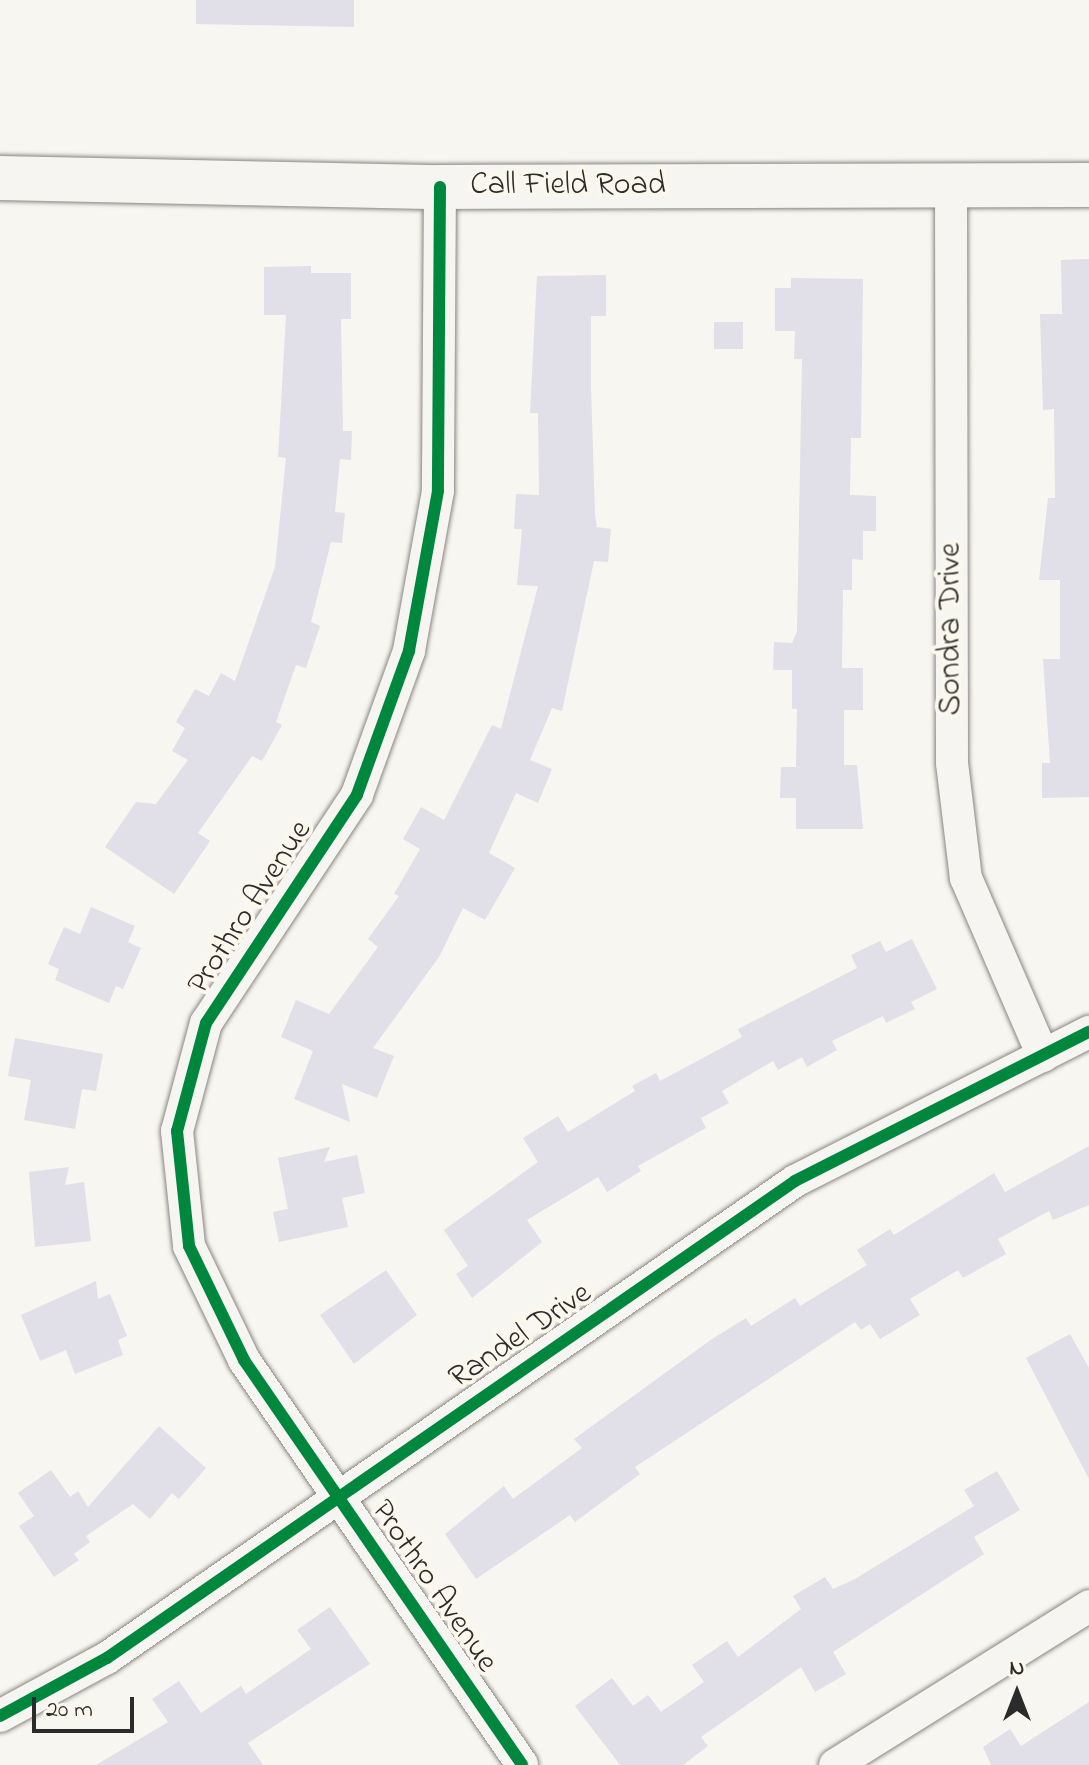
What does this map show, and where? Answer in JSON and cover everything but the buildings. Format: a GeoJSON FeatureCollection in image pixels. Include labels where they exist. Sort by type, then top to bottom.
{"type":"FeatureCollection","features":[{"type":"Feature","properties":{"kind":"main road","name":"Call Field Road"},"geometry":{"type":"LineString","coordinates":[[0,178],[440,187],[1089,185]]}},
{"type":"Feature","properties":{"kind":"street","name":"Sondra Drive"},"geometry":{"type":"LineString","coordinates":[[951,185],[952,763],[966,878],[1043,1056]]}},
{"type":"Feature","properties":{"kind":"street","name":"Prothro Avenue"},"geometry":{"type":"LineString","coordinates":[[440,187],[438,491],[409,651],[357,795],[206,1023],[177,1131],[189,1246],[244,1360],[339,1493],[522,1765]]}},
{"type":"Feature","properties":{"kind":"street","name":"Randel Drive"},"geometry":{"type":"LineString","coordinates":[[0,1716],[107,1658],[339,1493],[795,1181],[1089,1032]]}},
{"type":"Feature","properties":{"kind":"street"},"geometry":{"type":"LineString","coordinates":[[835,1765],[1089,1606]]}},
{"type":"Feature","properties":{"kind":"cycle path"},"geometry":{"type":"LineString","coordinates":[[440,187],[438,491],[409,651],[357,795],[206,1023],[177,1131],[189,1246],[244,1360],[522,1765]]}},
{"type":"Feature","properties":{"kind":"cycle path"},"geometry":{"type":"LineString","coordinates":[[0,1716],[107,1658],[795,1181],[1089,1032]]}}]}
